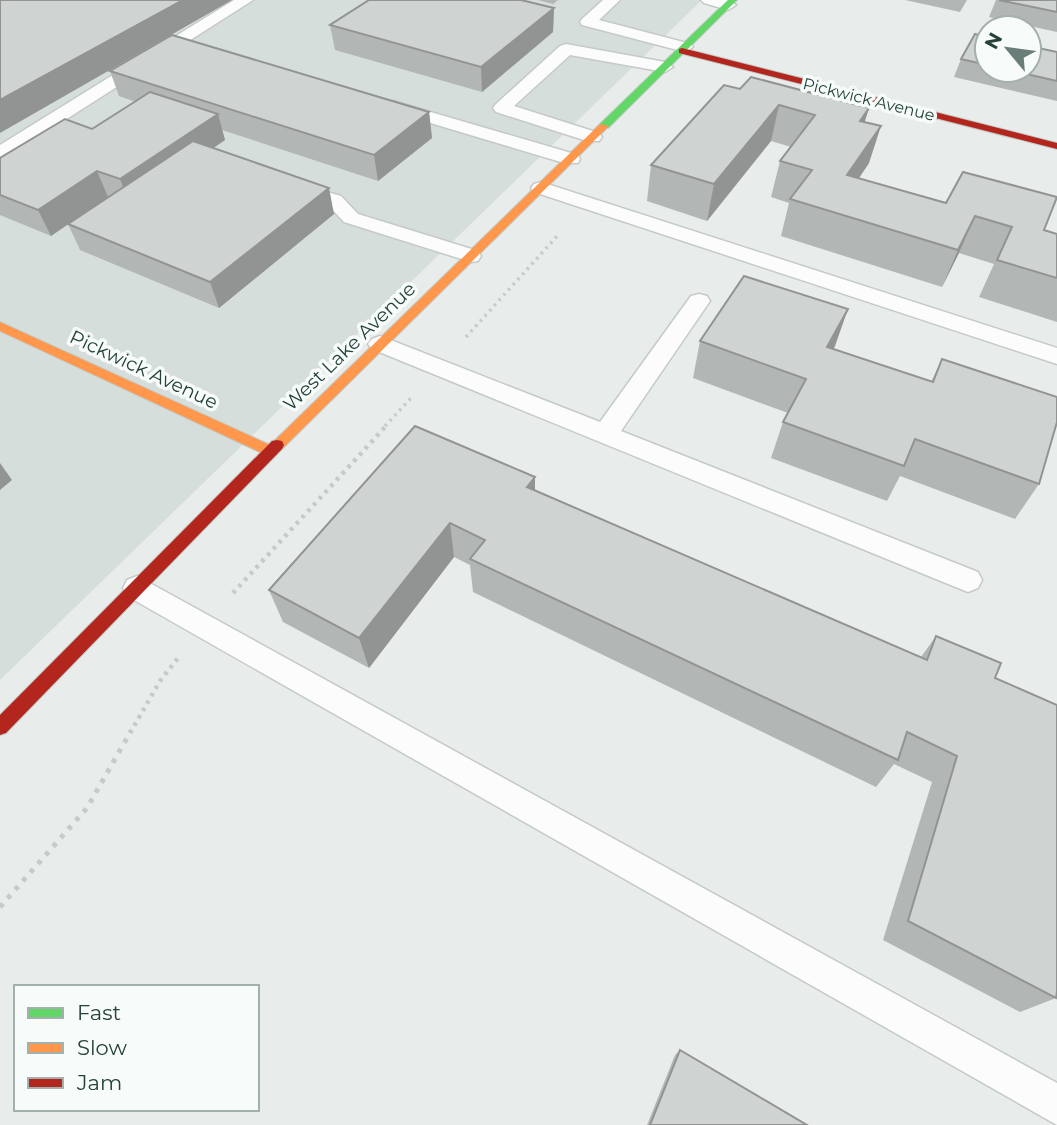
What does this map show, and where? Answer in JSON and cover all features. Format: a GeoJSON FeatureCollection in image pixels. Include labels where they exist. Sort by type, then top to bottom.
{"type":"FeatureCollection","features":[{"type":"Feature","properties":{"kind":"street","name":"West Lake Avenue"},"geometry":{"type":"LineString","coordinates":[[0,727],[271,451],[730,2]]}},
{"type":"Feature","properties":{"kind":"street","name":"Pickwick Avenue"},"geometry":{"type":"LineString","coordinates":[[684,49],[1057,146]]}},
{"type":"Feature","properties":{"kind":"street","name":"Pickwick Avenue"},"geometry":{"type":"LineString","coordinates":[[0,327],[271,451]]}},
{"type":"Feature","properties":{"kind":"lane"},"geometry":{"type":"LineString","coordinates":[[0,153],[245,0]]}},
{"type":"Feature","properties":{"kind":"lane"},"geometry":{"type":"LineString","coordinates":[[612,0],[588,22],[684,49]]}},
{"type":"Feature","properties":{"kind":"lane"},"geometry":{"type":"LineString","coordinates":[[709,0],[730,2]]}},
{"type":"Feature","properties":{"kind":"lane"},"geometry":{"type":"LineString","coordinates":[[593,137],[502,108],[566,49],[665,67]]}},
{"type":"Feature","properties":{"kind":"lane"},"geometry":{"type":"LineString","coordinates":[[380,102],[572,159]]}},
{"type":"Feature","properties":{"kind":"lane"},"geometry":{"type":"LineString","coordinates":[[272,181],[334,200],[351,218],[471,256]]}},
{"type":"Feature","properties":{"kind":"lane"},"geometry":{"type":"LineString","coordinates":[[541,188],[1057,356]]}},
{"type":"Feature","properties":{"kind":"lane"},"geometry":{"type":"LineString","coordinates":[[605,434],[699,302]]}},
{"type":"Feature","properties":{"kind":"lane"},"geometry":{"type":"LineString","coordinates":[[380,344],[968,580]]}},
{"type":"Feature","properties":{"kind":"lane"},"geometry":{"type":"LineString","coordinates":[[136,588],[1057,1105]]}},
{"type":"Feature","properties":{"kind":"path"},"geometry":{"type":"LineString","coordinates":[[0,907],[88,808],[160,681],[203,626],[588,203]]}},
{"type":"Feature","properties":{"kind":"shaded area"},"geometry":{"type":"Polygon","coordinates":[[[0,0],[702,0],[0,680],[0,0]]]}},
{"type":"Feature","properties":{"kind":"building"},"geometry":{"type":"Polygon","coordinates":[[[0,0],[183,0],[0,100],[0,0]]]}},
{"type":"Feature","properties":{"kind":"building"},"geometry":{"type":"Polygon","coordinates":[[[369,0],[521,0],[554,8],[481,67],[330,25],[369,0]]]}},
{"type":"Feature","properties":{"kind":"building"},"geometry":{"type":"Polygon","coordinates":[[[999,0],[1057,0],[1057,12],[999,0]]]}},
{"type":"Feature","properties":{"kind":"building"},"geometry":{"type":"Polygon","coordinates":[[[172,35],[429,112],[374,155],[110,71],[172,35]]]}},
{"type":"Feature","properties":{"kind":"building"},"geometry":{"type":"Polygon","coordinates":[[[973,38],[973,62],[961,59],[973,38]]]}},
{"type":"Feature","properties":{"kind":"building"},"geometry":{"type":"Polygon","coordinates":[[[1043,49],[1057,52],[1057,81],[1043,78],[1043,49]]]}},
{"type":"Feature","properties":{"kind":"building"},"geometry":{"type":"Polygon","coordinates":[[[751,77],[869,108],[860,121],[881,126],[847,175],[946,203],[963,172],[1057,197],[1044,230],[1057,234],[1057,278],[997,260],[1012,227],[975,216],[958,250],[790,199],[812,170],[780,161],[815,115],[779,105],[714,184],[651,165],[724,85],[740,89],[751,77]]]}},
{"type":"Feature","properties":{"kind":"building"},"geometry":{"type":"Polygon","coordinates":[[[150,92],[218,114],[120,179],[97,171],[38,210],[0,195],[0,158],[65,119],[92,129],[150,92]]]}},
{"type":"Feature","properties":{"kind":"building"},"geometry":{"type":"Polygon","coordinates":[[[193,141],[329,188],[210,282],[68,224],[193,141]]]}},
{"type":"Feature","properties":{"kind":"building"},"geometry":{"type":"Polygon","coordinates":[[[744,276],[848,309],[827,347],[933,382],[942,359],[1057,397],[1057,422],[1039,484],[915,439],[904,466],[783,422],[806,379],[700,341],[744,276]]]}},
{"type":"Feature","properties":{"kind":"building"},"geometry":{"type":"Polygon","coordinates":[[[415,426],[535,477],[527,487],[927,660],[936,636],[1001,663],[995,678],[1057,705],[1056,998],[908,921],[957,756],[907,732],[898,760],[470,559],[485,540],[450,523],[359,638],[269,590],[415,426]]]}},
{"type":"Feature","properties":{"kind":"building"},"geometry":{"type":"Polygon","coordinates":[[[680,1050],[807,1125],[650,1125],[680,1050]]]}},
{"type":"Feature","properties":{"kind":"traffic: fast"},"geometry":{"type":"LineString","coordinates":[[604,126],[733,0]]}},
{"type":"Feature","properties":{"kind":"traffic: slow"},"geometry":{"type":"LineString","coordinates":[[277,445],[604,126]]}},
{"type":"Feature","properties":{"kind":"traffic: slow"},"geometry":{"type":"LineString","coordinates":[[0,326],[271,451]]}},
{"type":"Feature","properties":{"kind":"traffic: jam"},"geometry":{"type":"LineString","coordinates":[[682,51],[1057,146]]}},
{"type":"Feature","properties":{"kind":"traffic: jam"},"geometry":{"type":"LineString","coordinates":[[0,727],[277,445]]}}]}
